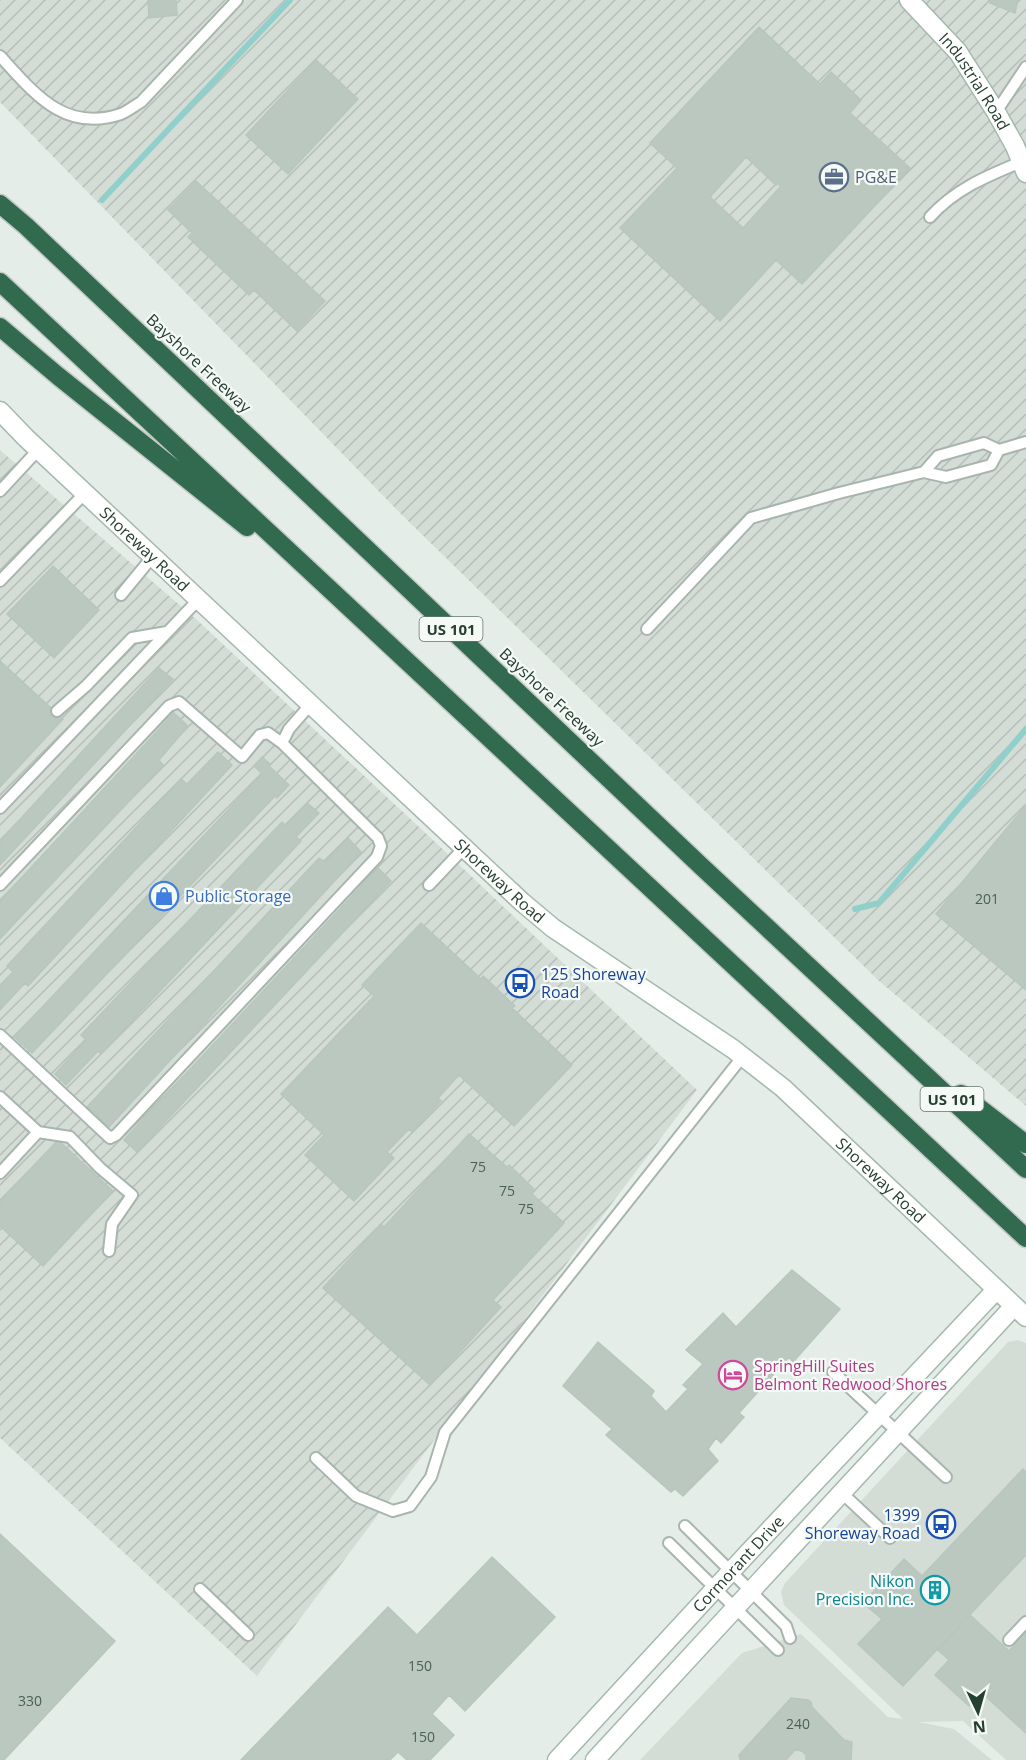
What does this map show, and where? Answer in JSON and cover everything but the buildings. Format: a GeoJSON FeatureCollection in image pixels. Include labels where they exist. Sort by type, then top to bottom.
{"type":"FeatureCollection","features":[{"type":"Feature","properties":{"kind":"highway"},"geometry":{"type":"LineString","coordinates":[[0,191],[26,226]]}},
{"type":"Feature","properties":{"kind":"highway","name":"Bayshore Freeway"},"geometry":{"type":"LineString","coordinates":[[0,204],[1026,1169]]}},
{"type":"Feature","properties":{"kind":"highway","name":"US 101"},"geometry":{"type":"LineString","coordinates":[[0,282],[1026,1238]]}},
{"type":"Feature","properties":{"kind":"highway"},"geometry":{"type":"LineString","coordinates":[[0,327],[58,376],[357,614]]}},
{"type":"Feature","properties":{"kind":"highway"},"geometry":{"type":"LineString","coordinates":[[877,1030],[1026,1144]]}},
{"type":"Feature","properties":{"kind":"street","name":"Industrial Road"},"geometry":{"type":"LineString","coordinates":[[909,0],[957,52],[1022,155]]}},
{"type":"Feature","properties":{"kind":"street","name":"Shoreway Road"},"geometry":{"type":"LineString","coordinates":[[0,411],[522,902],[553,928],[743,1056],[783,1088],[1020,1312]]}},
{"type":"Feature","properties":{"kind":"street","name":"Cormorant Drive"},"geometry":{"type":"LineString","coordinates":[[557,1760],[996,1290]]}},
{"type":"Feature","properties":{"kind":"street","name":"Cormorant Drive"},"geometry":{"type":"LineString","coordinates":[[595,1760],[897,1432],[1020,1312]]}},
{"type":"Feature","properties":{"kind":"lane"},"geometry":{"type":"LineString","coordinates":[[0,56],[38,97],[62,113],[93,120],[122,113],[141,102],[237,0]]}},
{"type":"Feature","properties":{"kind":"lane"},"geometry":{"type":"LineString","coordinates":[[996,112],[1026,67]]}},
{"type":"Feature","properties":{"kind":"lane"},"geometry":{"type":"LineString","coordinates":[[930,217],[939,207],[971,183],[1022,155]]}},
{"type":"Feature","properties":{"kind":"lane"},"geometry":{"type":"LineString","coordinates":[[924,472],[938,456],[984,443],[999,450],[1026,442]]}},
{"type":"Feature","properties":{"kind":"lane"},"geometry":{"type":"LineString","coordinates":[[0,491],[39,449]]}},
{"type":"Feature","properties":{"kind":"lane"},"geometry":{"type":"LineString","coordinates":[[647,629],[751,518],[924,472],[946,477],[991,465],[999,450]]}},
{"type":"Feature","properties":{"kind":"lane"},"geometry":{"type":"LineString","coordinates":[[0,581],[86,493]]}},
{"type":"Feature","properties":{"kind":"lane"},"geometry":{"type":"LineString","coordinates":[[121,595],[153,556]]}},
{"type":"Feature","properties":{"kind":"lane"},"geometry":{"type":"LineString","coordinates":[[0,808],[199,599]]}},
{"type":"Feature","properties":{"kind":"lane"},"geometry":{"type":"LineString","coordinates":[[57,711],[86,686],[132,638],[167,632]]}},
{"type":"Feature","properties":{"kind":"lane"},"geometry":{"type":"LineString","coordinates":[[0,885],[169,706],[179,702],[242,757],[260,735],[268,733],[282,743],[378,838],[381,846],[377,857],[116,1136],[110,1138],[0,1035]]}},
{"type":"Feature","properties":{"kind":"lane"},"geometry":{"type":"LineString","coordinates":[[282,743],[290,729],[311,704]]}},
{"type":"Feature","properties":{"kind":"lane"},"geometry":{"type":"LineString","coordinates":[[429,885],[464,848]]}},
{"type":"Feature","properties":{"kind":"lane"},"geometry":{"type":"LineString","coordinates":[[316,1458],[356,1496],[393,1511],[410,1506],[431,1477],[445,1432],[743,1056]]}},
{"type":"Feature","properties":{"kind":"lane"},"geometry":{"type":"LineString","coordinates":[[0,1097],[38,1132],[70,1137],[100,1168],[132,1195],[112,1224],[108,1251]]}},
{"type":"Feature","properties":{"kind":"lane"},"geometry":{"type":"LineString","coordinates":[[0,1173],[38,1132]]}},
{"type":"Feature","properties":{"kind":"lane"},"geometry":{"type":"LineString","coordinates":[[833,1372],[946,1477]]}},
{"type":"Feature","properties":{"kind":"lane"},"geometry":{"type":"LineString","coordinates":[[842,1493],[890,1538]]}},
{"type":"Feature","properties":{"kind":"lane"},"geometry":{"type":"LineString","coordinates":[[685,1526],[786,1626],[790,1638]]}},
{"type":"Feature","properties":{"kind":"lane"},"geometry":{"type":"LineString","coordinates":[[669,1543],[778,1650]]}},
{"type":"Feature","properties":{"kind":"lane"},"geometry":{"type":"LineString","coordinates":[[200,1589],[248,1635]]}},
{"type":"Feature","properties":{"kind":"lane"},"geometry":{"type":"LineString","coordinates":[[1009,1640],[1026,1622]]}},
{"type":"Feature","properties":{"kind":"shaded area"},"geometry":{"type":"Polygon","coordinates":[[[0,0],[1026,0],[1026,1106],[878,980],[401,514],[0,102],[0,0]]]}},
{"type":"Feature","properties":{"kind":"shaded area"},"geometry":{"type":"Polygon","coordinates":[[[0,450],[197,620],[697,1090],[257,1676],[0,1438],[0,450]]]}},
{"type":"Feature","properties":{"kind":"shaded area"},"geometry":{"type":"Polygon","coordinates":[[[1018,1340],[1026,1343],[1026,1760],[1006,1760],[963,1721],[918,1722],[954,1729],[992,1760],[640,1760],[742,1653],[801,1634],[888,1717],[903,1719],[784,1605],[781,1592],[785,1583],[1008,1342],[1018,1340]]]}},
{"type":"Feature","properties":{"kind":"waterway"},"geometry":{"type":"LineString","coordinates":[[102,200],[290,0]]}},
{"type":"Feature","properties":{"kind":"waterway"},"geometry":{"type":"LineString","coordinates":[[855,909],[879,903],[1026,729]]}},
{"type":"Feature","properties":{"kind":"place","name":"PG&E"},"geometry":{"type":"Point","coordinates":[834,177]}},
{"type":"Feature","properties":{"kind":"place","name":"Public Storage"},"geometry":{"type":"Point","coordinates":[164,896]}},
{"type":"Feature","properties":{"kind":"place","name":"125 Shoreway Road"},"geometry":{"type":"Point","coordinates":[520,983]}},
{"type":"Feature","properties":{"kind":"place","name":"SpringHill Suites Belmont Redwood Shores"},"geometry":{"type":"Point","coordinates":[733,1375]}},
{"type":"Feature","properties":{"kind":"place","name":"1399 Shoreway Road"},"geometry":{"type":"Point","coordinates":[941,1524]}},
{"type":"Feature","properties":{"kind":"place","name":"Nikon Precision Inc."},"geometry":{"type":"Point","coordinates":[935,1590]}}]}
